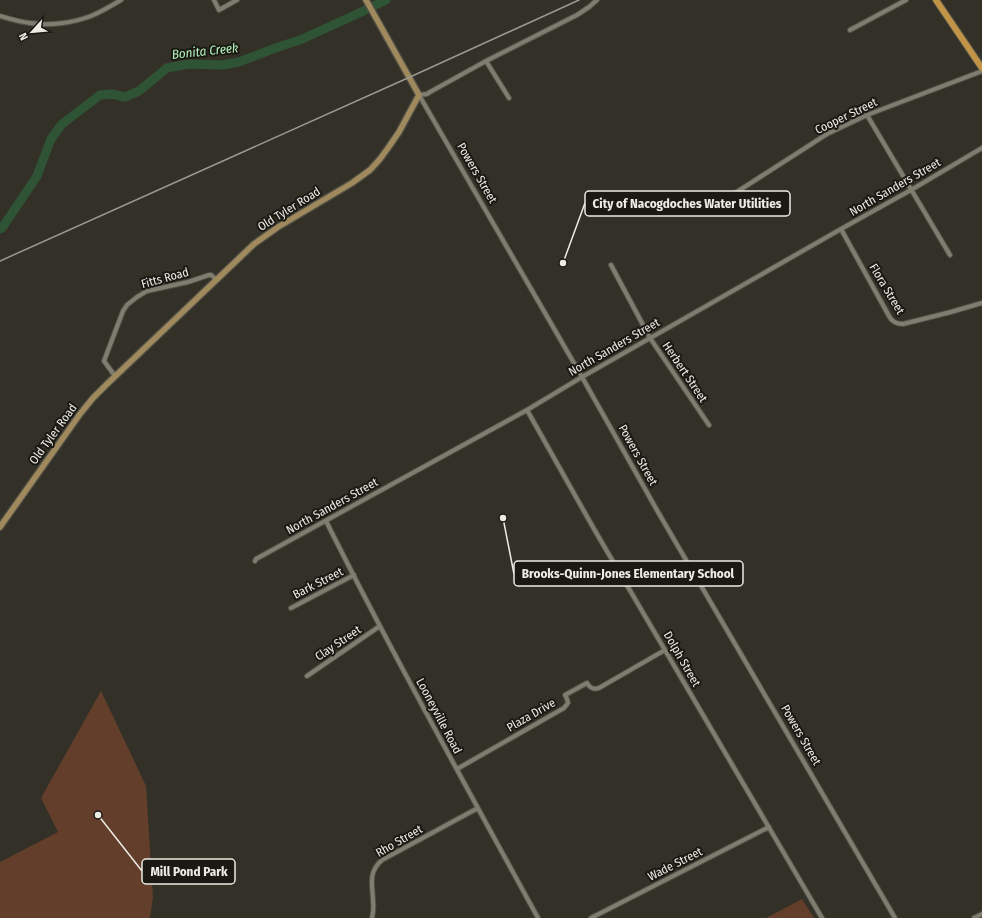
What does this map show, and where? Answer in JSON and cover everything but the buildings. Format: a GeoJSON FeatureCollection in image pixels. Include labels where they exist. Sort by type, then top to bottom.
{"type":"FeatureCollection","features":[{"type":"Feature","properties":{"kind":"main road"},"geometry":{"type":"LineString","coordinates":[[936,0],[982,68]]}},
{"type":"Feature","properties":{"kind":"street"},"geometry":{"type":"LineString","coordinates":[[0,16],[31,23],[58,23],[78,20],[89,16],[121,0]]}},
{"type":"Feature","properties":{"kind":"street"},"geometry":{"type":"LineString","coordinates":[[214,0],[220,10],[237,0]]}},
{"type":"Feature","properties":{"kind":"street","name":"Powers Street"},"geometry":{"type":"LineString","coordinates":[[366,0],[658,512],[895,918]]}},
{"type":"Feature","properties":{"kind":"street"},"geometry":{"type":"LineString","coordinates":[[419,95],[427,94],[486,61],[577,15],[597,0]]}},
{"type":"Feature","properties":{"kind":"street"},"geometry":{"type":"LineString","coordinates":[[850,30],[906,0]]}},
{"type":"Feature","properties":{"kind":"street"},"geometry":{"type":"LineString","coordinates":[[486,61],[509,98]]}},
{"type":"Feature","properties":{"kind":"street","name":"Cooper Street"},"geometry":{"type":"LineString","coordinates":[[729,197],[827,134],[867,115],[982,72]]}},
{"type":"Feature","properties":{"kind":"street","name":"Old Tyler Road"},"geometry":{"type":"LineString","coordinates":[[0,527],[93,398],[254,244],[278,227],[352,183],[370,170],[380,159],[399,132],[419,95]]}},
{"type":"Feature","properties":{"kind":"street"},"geometry":{"type":"LineString","coordinates":[[867,115],[950,255]]}},
{"type":"Feature","properties":{"kind":"street","name":"North Sanders Street"},"geometry":{"type":"LineString","coordinates":[[254,561],[527,410],[982,148]]}},
{"type":"Feature","properties":{"kind":"street","name":"Flora Street"},"geometry":{"type":"LineString","coordinates":[[841,229],[891,320],[895,323],[903,324],[982,303]]}},
{"type":"Feature","properties":{"kind":"street","name":"Herbert Street"},"geometry":{"type":"LineString","coordinates":[[611,265],[650,338],[709,425]]}},
{"type":"Feature","properties":{"kind":"street","name":"Fitts Road"},"geometry":{"type":"LineString","coordinates":[[115,376],[104,361],[123,311],[132,301],[147,291],[188,282],[209,275],[217,280]]}},
{"type":"Feature","properties":{"kind":"street","name":"Dolph Street"},"geometry":{"type":"LineString","coordinates":[[527,410],[594,529],[822,918]]}},
{"type":"Feature","properties":{"kind":"street","name":"Looneyville Road"},"geometry":{"type":"LineString","coordinates":[[326,521],[426,714],[538,918]]}},
{"type":"Feature","properties":{"kind":"street","name":"Bark Street"},"geometry":{"type":"LineString","coordinates":[[291,608],[354,576]]}},
{"type":"Feature","properties":{"kind":"street","name":"Clay Street"},"geometry":{"type":"LineString","coordinates":[[307,676],[380,626]]}},
{"type":"Feature","properties":{"kind":"street","name":"Plaza Drive"},"geometry":{"type":"LineString","coordinates":[[457,769],[564,708],[568,703],[565,695],[587,683],[590,688],[594,690],[599,688],[665,650]]}},
{"type":"Feature","properties":{"kind":"street","name":"Rho Street"},"geometry":{"type":"LineString","coordinates":[[372,918],[373,900],[371,883],[374,871],[379,863],[478,808]]}},
{"type":"Feature","properties":{"kind":"street","name":"Wade Street"},"geometry":{"type":"LineString","coordinates":[[591,918],[769,827]]}},
{"type":"Feature","properties":{"kind":"street"},"geometry":{"type":"LineString","coordinates":[[974,918],[982,914]]}},
{"type":"Feature","properties":{"kind":"shaded area"},"geometry":{"type":"Polygon","coordinates":[[[101,691],[146,786],[153,897],[150,918],[0,918],[0,862],[58,832],[41,798],[101,691]]]}},
{"type":"Feature","properties":{"kind":"shaded area"},"geometry":{"type":"Polygon","coordinates":[[[802,899],[814,918],[766,918],[802,899]]]}},
{"type":"Feature","properties":{"kind":"waterway","name":"Bonita Creek"},"geometry":{"type":"LineString","coordinates":[[0,229],[37,176],[51,139],[62,124],[100,95],[112,94],[125,97],[139,91],[167,68],[189,64],[222,65],[239,62],[300,40],[386,0]]}},
{"type":"Feature","properties":{"kind":"railway"},"geometry":{"type":"LineString","coordinates":[[0,261],[579,0]]}},
{"type":"Feature","properties":{"kind":"place","name":"City of Nacogdoches Water Utilities"},"geometry":{"type":"Point","coordinates":[563,263]}},
{"type":"Feature","properties":{"kind":"place","name":"Brooks-Quinn-Jones Elementary School"},"geometry":{"type":"Point","coordinates":[503,518]}},
{"type":"Feature","properties":{"kind":"place","name":"Mill Pond Park"},"geometry":{"type":"Point","coordinates":[98,815]}}]}
